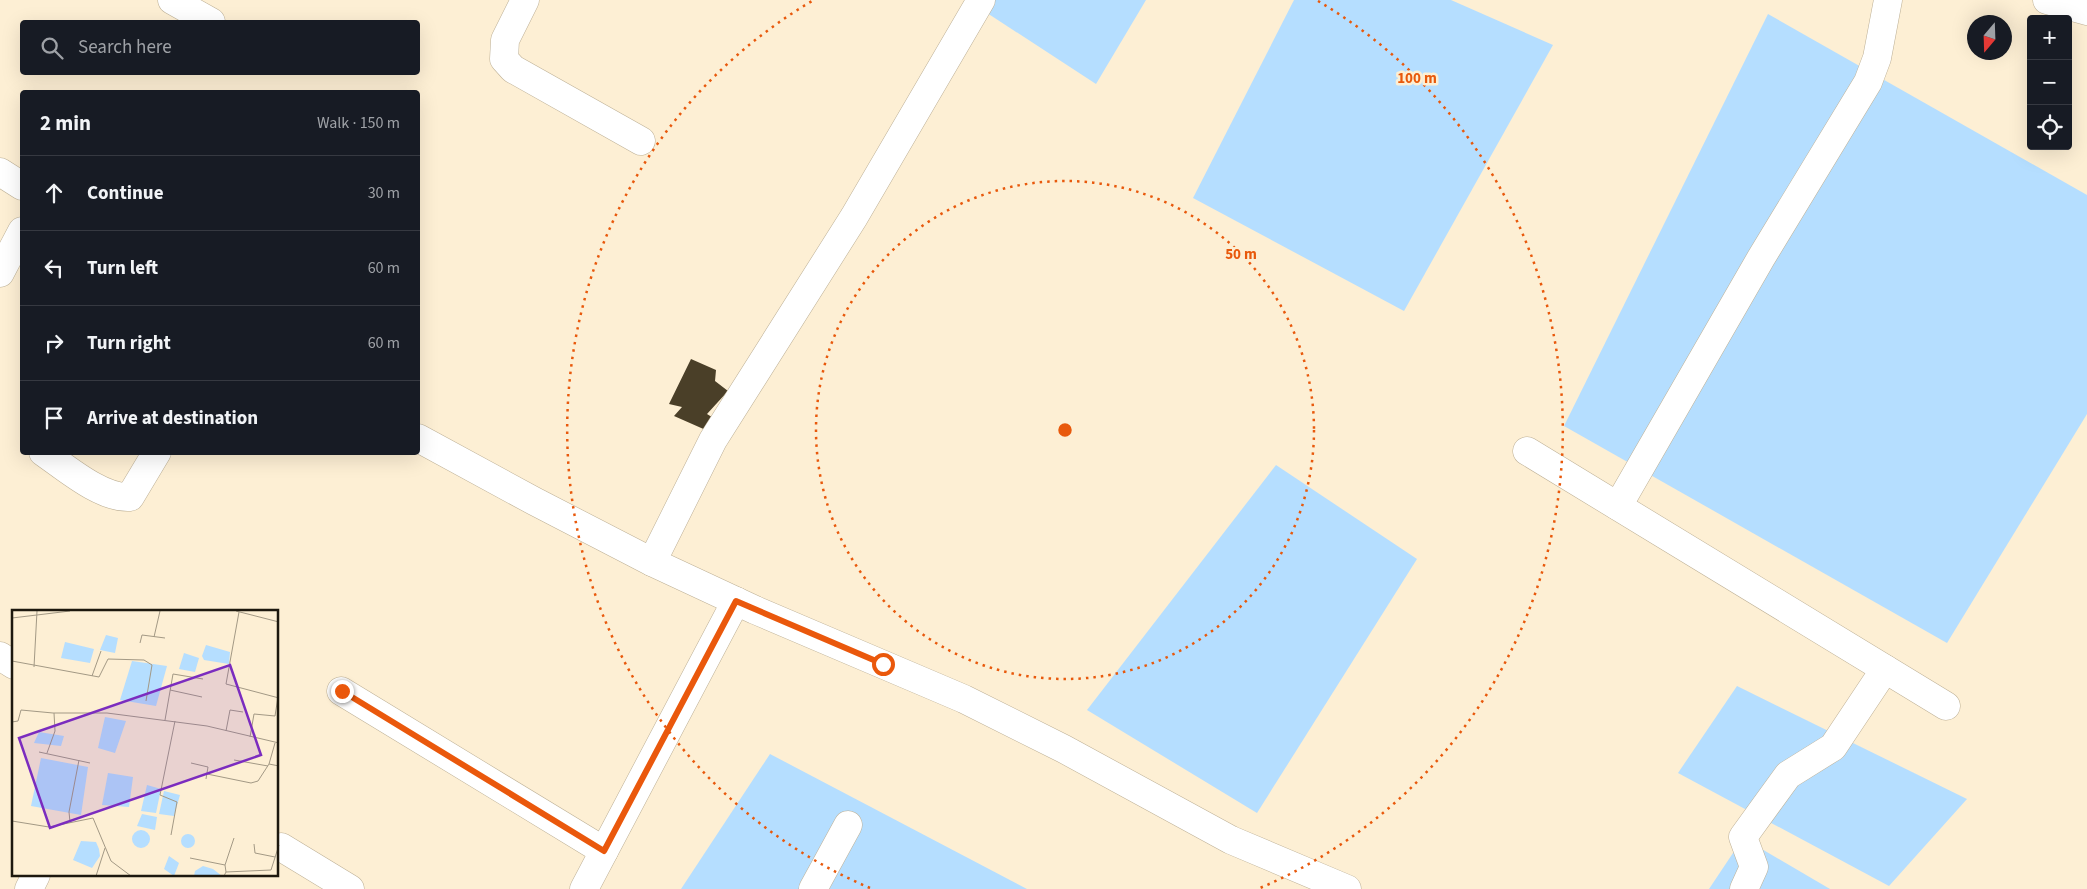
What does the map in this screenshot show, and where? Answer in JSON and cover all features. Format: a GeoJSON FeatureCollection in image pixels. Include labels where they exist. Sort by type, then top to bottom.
{"type":"FeatureCollection","features":[{"type":"Feature","properties":{"kind":"street"},"geometry":{"type":"LineString","coordinates":[[172,0],[207,20]]}},
{"type":"Feature","properties":{"kind":"street"},"geometry":{"type":"LineString","coordinates":[[525,0],[505,40],[504,59],[514,69],[640,141]]}},
{"type":"Feature","properties":{"kind":"street"},"geometry":{"type":"LineString","coordinates":[[652,562],[712,440],[854,217],[981,0]]}},
{"type":"Feature","properties":{"kind":"street"},"geometry":{"type":"LineString","coordinates":[[1618,506],[1761,258],[1868,82],[1877,58],[1888,0]]}},
{"type":"Feature","properties":{"kind":"street"},"geometry":{"type":"LineString","coordinates":[[2046,0],[2087,11]]}},
{"type":"Feature","properties":{"kind":"street"},"geometry":{"type":"LineString","coordinates":[[0,172],[20,185]]}},
{"type":"Feature","properties":{"kind":"street"},"geometry":{"type":"LineString","coordinates":[[0,273],[20,235]]}},
{"type":"Feature","properties":{"kind":"street"},"geometry":{"type":"LineString","coordinates":[[420,439],[652,562],[736,601],[964,699],[1064,749],[1231,840],[1348,889]]}},
{"type":"Feature","properties":{"kind":"street"},"geometry":{"type":"LineString","coordinates":[[1527,451],[1946,706]]}},
{"type":"Feature","properties":{"kind":"street"},"geometry":{"type":"LineString","coordinates":[[48,455],[102,491],[120,498],[130,497],[155,455]]}},
{"type":"Feature","properties":{"kind":"street"},"geometry":{"type":"LineString","coordinates":[[584,889],[736,601]]}},
{"type":"Feature","properties":{"kind":"street"},"geometry":{"type":"LineString","coordinates":[[0,656],[12,664]]}},
{"type":"Feature","properties":{"kind":"street"},"geometry":{"type":"LineString","coordinates":[[1744,889],[1754,868],[1743,837],[1788,775],[1833,747],[1885,669]]}},
{"type":"Feature","properties":{"kind":"street"},"geometry":{"type":"LineString","coordinates":[[342,691],[604,851]]}},
{"type":"Feature","properties":{"kind":"street"},"geometry":{"type":"LineString","coordinates":[[813,889],[848,826]]}},
{"type":"Feature","properties":{"kind":"street"},"geometry":{"type":"LineString","coordinates":[[281,847],[350,889]]}},
{"type":"Feature","properties":{"kind":"street"},"geometry":{"type":"LineString","coordinates":[[29,889],[36,876]]}},
{"type":"Feature","properties":{"kind":"water"},"geometry":{"type":"Polygon","coordinates":[[[987,0],[1146,0],[1096,84],[981,9],[987,0]]]}},
{"type":"Feature","properties":{"kind":"water"},"geometry":{"type":"Polygon","coordinates":[[[1294,0],[1451,0],[1553,45],[1404,311],[1193,198],[1294,0]]]}},
{"type":"Feature","properties":{"kind":"water"},"geometry":{"type":"Polygon","coordinates":[[[1768,14],[2087,195],[2087,414],[1947,643],[1564,426],[1768,14]]]}},
{"type":"Feature","properties":{"kind":"water"},"geometry":{"type":"Polygon","coordinates":[[[1276,465],[1417,559],[1257,813],[1087,710],[1276,465]]]}},
{"type":"Feature","properties":{"kind":"water"},"geometry":{"type":"Polygon","coordinates":[[[1737,686],[1967,799],[1889,886],[1678,773],[1737,686]]]}},
{"type":"Feature","properties":{"kind":"water"},"geometry":{"type":"Polygon","coordinates":[[[770,754],[1027,889],[681,889],[770,754]]]}},
{"type":"Feature","properties":{"kind":"water"},"geometry":{"type":"Polygon","coordinates":[[[1743,838],[1830,889],[1709,889],[1743,838]]]}},
{"type":"Feature","properties":{"kind":"building"},"geometry":{"type":"Polygon","coordinates":[[[691,359],[716,370],[715,381],[728,391],[707,414],[715,419],[708,431],[674,416],[682,407],[669,404],[691,359]]]}},
{"type":"Feature","properties":{"kind":"route"},"geometry":{"type":"LineString","coordinates":[[342,691],[604,851],[736,601],[883,664]]}}]}
